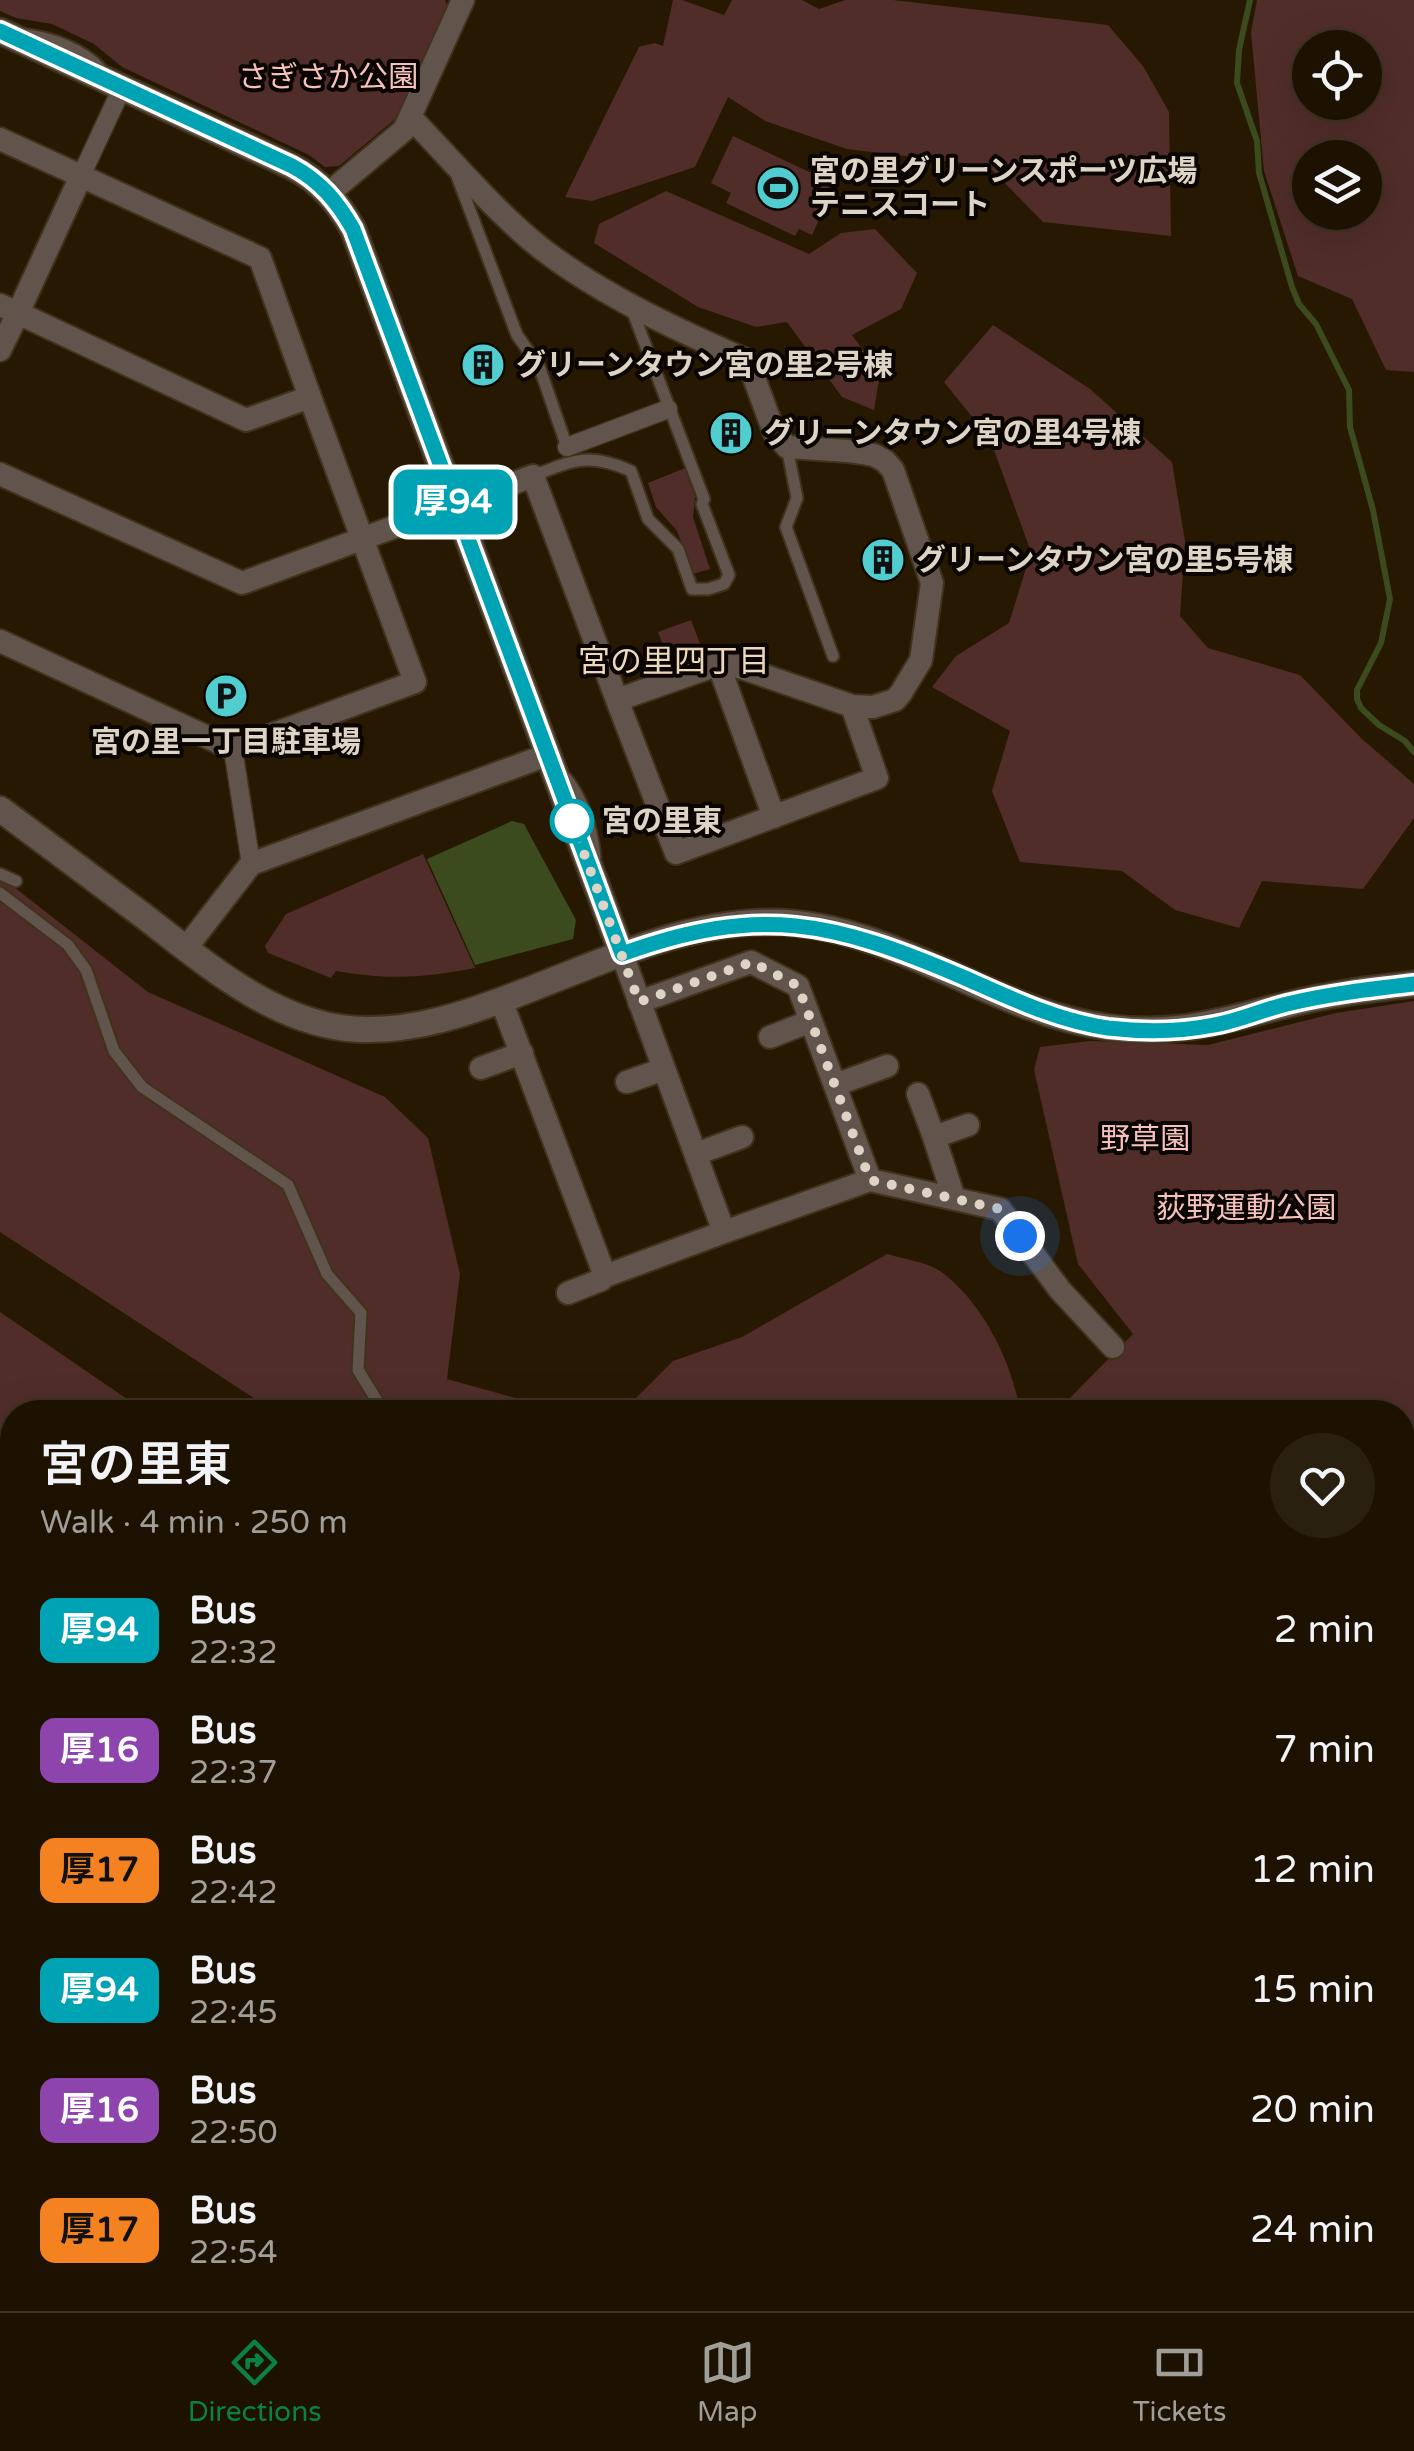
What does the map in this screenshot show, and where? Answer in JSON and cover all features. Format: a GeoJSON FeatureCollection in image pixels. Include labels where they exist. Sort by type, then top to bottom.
{"type":"FeatureCollection","features":[{"type":"Feature","properties":{"kind":"street"},"geometry":{"type":"LineString","coordinates":[[330,193],[404,130],[463,0]]}},
{"type":"Feature","properties":{"kind":"street"},"geometry":{"type":"LineString","coordinates":[[1,32],[292,166],[330,193],[353,229],[724,1232]]}},
{"type":"Feature","properties":{"kind":"street"},"geometry":{"type":"LineString","coordinates":[[0,350],[9,309],[81,176],[118,86]]}},
{"type":"Feature","properties":{"kind":"street"},"geometry":{"type":"LineString","coordinates":[[411,118],[538,246],[569,268],[749,364],[774,432],[787,447],[874,455],[893,470],[932,583],[921,660],[895,700],[873,707],[852,706],[718,662],[617,700]]}},
{"type":"Feature","properties":{"kind":"street"},"geometry":{"type":"LineString","coordinates":[[0,139],[260,258],[415,682],[234,748],[0,641]]}},
{"type":"Feature","properties":{"kind":"street"},"geometry":{"type":"LineString","coordinates":[[9,309],[246,420],[310,397]]}},
{"type":"Feature","properties":{"kind":"street"},"geometry":{"type":"LineString","coordinates":[[569,454],[668,409]]}},
{"type":"Feature","properties":{"kind":"street"},"geometry":{"type":"LineString","coordinates":[[0,474],[242,583],[532,476],[676,853],[878,778],[852,706]]}},
{"type":"Feature","properties":{"kind":"street"},"geometry":{"type":"LineString","coordinates":[[718,662],[774,817]]}},
{"type":"Feature","properties":{"kind":"street"},"geometry":{"type":"LineString","coordinates":[[234,748],[250,864]]}},
{"type":"Feature","properties":{"kind":"street"},"geometry":{"type":"LineString","coordinates":[[186,948],[250,864],[548,755]]}},
{"type":"Feature","properties":{"kind":"street"},"geometry":{"type":"LineString","coordinates":[[0,809],[222,975],[312,1022],[351,1029],[386,1029],[431,1022],[678,935],[725,925],[775,922],[864,938],[1076,1021],[1137,1030],[1216,1025],[1288,1004],[1414,984]]}},
{"type":"Feature","properties":{"kind":"street"},"geometry":{"type":"LineString","coordinates":[[639,1002],[752,962],[798,986],[870,1180]]}},
{"type":"Feature","properties":{"kind":"street"},"geometry":{"type":"LineString","coordinates":[[502,1000],[605,1276]]}},
{"type":"Feature","properties":{"kind":"street"},"geometry":{"type":"LineString","coordinates":[[770,1037],[811,1021]]}},
{"type":"Feature","properties":{"kind":"street"},"geometry":{"type":"LineString","coordinates":[[481,1068],[522,1053]]}},
{"type":"Feature","properties":{"kind":"street"},"geometry":{"type":"LineString","coordinates":[[834,1085],[886,1066]]}},
{"type":"Feature","properties":{"kind":"street"},"geometry":{"type":"LineString","coordinates":[[627,1082],[664,1069]]}},
{"type":"Feature","properties":{"kind":"street"},"geometry":{"type":"LineString","coordinates":[[918,1094],[954,1198]]}},
{"type":"Feature","properties":{"kind":"street"},"geometry":{"type":"LineString","coordinates":[[934,1137],[968,1125]]}},
{"type":"Feature","properties":{"kind":"street"},"geometry":{"type":"LineString","coordinates":[[696,1154],[742,1136]]}},
{"type":"Feature","properties":{"kind":"street"},"geometry":{"type":"LineString","coordinates":[[568,1293],[870,1180],[1000,1209],[1100,1341]]}},
{"type":"Feature","properties":{"kind":"lane"},"geometry":{"type":"LineString","coordinates":[[459,167],[457,176],[516,335],[539,366],[569,454]]}},
{"type":"Feature","properties":{"kind":"lane"},"geometry":{"type":"LineString","coordinates":[[569,454],[610,461],[631,471],[648,519],[678,549],[692,589],[708,590],[724,584],[729,575],[630,302]]}},
{"type":"Feature","properties":{"kind":"lane"},"geometry":{"type":"LineString","coordinates":[[787,447],[796,498],[786,527],[833,656]]}},
{"type":"Feature","properties":{"kind":"lane"},"geometry":{"type":"LineString","coordinates":[[532,476],[569,454]]}},
{"type":"Feature","properties":{"kind":"lane"},"geometry":{"type":"LineString","coordinates":[[0,874],[16,881]]}},
{"type":"Feature","properties":{"kind":"lane"},"geometry":{"type":"LineString","coordinates":[[0,892],[68,945],[86,970],[114,1051],[142,1087],[288,1185],[327,1274],[361,1313],[358,1370],[377,1400]]}},
{"type":"Feature","properties":{"kind":"green space","name":"さぎさか公園"},"geometry":{"type":"Polygon","coordinates":[[[0,0],[445,0],[447,6],[400,115],[339,166],[325,167],[309,155],[122,67],[94,44],[52,24],[0,11],[0,0]]]}},
{"type":"Feature","properties":{"kind":"green space"},"geometry":{"type":"Polygon","coordinates":[[[673,0],[724,15],[732,0],[802,0],[819,9],[845,0],[893,0],[1108,25],[1143,66],[1169,112],[1171,236],[1043,222],[988,166],[847,149],[765,121],[728,97],[695,167],[592,201],[565,197],[639,47],[655,43],[663,46],[673,0]]]}},
{"type":"Feature","properties":{"kind":"green space"},"geometry":{"type":"Polygon","coordinates":[[[1257,0],[1414,0],[1414,372],[1386,370],[1352,299],[1298,276],[1264,171],[1251,32],[1257,0]]]}},
{"type":"Feature","properties":{"kind":"green space","name":"宮の里グリーンスポーツ広場 テニスコート"},"geometry":{"type":"Polygon","coordinates":[[[733,136],[835,184],[812,235],[799,229],[795,236],[726,203],[731,193],[711,183],[733,136]]]}},
{"type":"Feature","properties":{"kind":"green space"},"geometry":{"type":"Polygon","coordinates":[[[666,191],[809,254],[841,233],[875,229],[917,273],[901,309],[852,335],[880,374],[874,410],[842,397],[787,322],[756,327],[698,307],[594,243],[599,224],[666,191]]]}},
{"type":"Feature","properties":{"kind":"green space"},"geometry":{"type":"Polygon","coordinates":[[[993,325],[1090,389],[1172,462],[1185,541],[1180,616],[1208,648],[1300,675],[1361,738],[1414,784],[1414,818],[1363,889],[1262,881],[1239,928],[1175,910],[1122,871],[1020,862],[992,791],[1010,731],[932,687],[956,656],[1009,623],[1031,552],[990,439],[944,382],[993,325]]]}},
{"type":"Feature","properties":{"kind":"green space"},"geometry":{"type":"Polygon","coordinates":[[[685,468],[695,497],[693,517],[710,569],[693,574],[677,531],[656,507],[648,483],[685,468]]]}},
{"type":"Feature","properties":{"kind":"green space"},"geometry":{"type":"Polygon","coordinates":[[[691,620],[705,657],[672,669],[658,632],[691,620]]]}},
{"type":"Feature","properties":{"kind":"green space"},"geometry":{"type":"Polygon","coordinates":[[[423,854],[475,968],[406,977],[336,971],[331,978],[268,953],[265,946],[286,914],[423,854]]]}},
{"type":"Feature","properties":{"kind":"green space"},"geometry":{"type":"Polygon","coordinates":[[[0,876],[148,992],[385,1097],[428,1138],[460,1274],[447,1379],[523,1400],[257,1400],[0,1232],[0,876]]]}},
{"type":"Feature","properties":{"kind":"green space","name":"荻野運動公園"},"geometry":{"type":"Polygon","coordinates":[[[1414,1001],[1414,1400],[1068,1400],[1133,1334],[1078,1264],[1034,1070],[1040,1047],[1090,1041],[1208,1045],[1336,1013],[1414,1001]]]}},
{"type":"Feature","properties":{"kind":"green space"},"geometry":{"type":"Polygon","coordinates":[[[887,1254],[935,1268],[969,1299],[1003,1354],[1017,1400],[634,1400],[673,1361],[742,1337],[887,1254]]]}},
{"type":"Feature","properties":{"kind":"green space"},"geometry":{"type":"Polygon","coordinates":[[[0,1312],[128,1400],[0,1400],[0,1312]]]}},
{"type":"Feature","properties":{"kind":"shaded area"},"geometry":{"type":"Polygon","coordinates":[[[512,821],[524,824],[576,920],[573,939],[475,965],[427,859],[512,821]]]}},
{"type":"Feature","properties":{"kind":"waterway"},"geometry":{"type":"LineString","coordinates":[[1250,0],[1239,50],[1237,83],[1257,141],[1259,173],[1292,287],[1299,304],[1316,324],[1349,390],[1350,427],[1373,510],[1390,599],[1381,643],[1357,690],[1357,699],[1379,725],[1405,741],[1414,752]]}},
{"type":"Feature","properties":{"kind":"bus line","name":"厚94"},"geometry":{"type":"LineString","coordinates":[[0,31],[292,166],[320,184],[343,211],[353,229],[622,954],[678,935],[725,925],[775,922],[816,928],[864,938],[1076,1021],[1137,1030],[1216,1025],[1288,1004],[1414,984]]}},
{"type":"Feature","properties":{"kind":"place","name":"宮の里グリーンスポーツ広場 テニスコート"},"geometry":{"type":"Point","coordinates":[778,188]}},
{"type":"Feature","properties":{"kind":"place","name":"グリーンタウン宮の里2号棟"},"geometry":{"type":"Point","coordinates":[483,365]}},
{"type":"Feature","properties":{"kind":"place","name":"グリーンタウン宮の里4号棟"},"geometry":{"type":"Point","coordinates":[731,433]}},
{"type":"Feature","properties":{"kind":"place","name":"グリーンタウン宮の里5号棟"},"geometry":{"type":"Point","coordinates":[883,560]}},
{"type":"Feature","properties":{"kind":"place","name":"宮の里一丁目駐車場"},"geometry":{"type":"Point","coordinates":[226,696]}},
{"type":"Feature","properties":{"kind":"place","name":"宮の里東"},"geometry":{"type":"Point","coordinates":[572,821]}},
{"type":"Feature","properties":{"kind":"district","name":"宮の里四丁目"},"geometry":{"type":"Point","coordinates":[674,661]}},
{"type":"Feature","properties":{"kind":"route"},"geometry":{"type":"LineString","coordinates":[[572,821],[639,1002],[752,962],[798,986],[870,1180],[1000,1209],[1020,1236]]}},
{"type":"Feature","properties":{"kind":"park label","name":"野草園"},"geometry":{"type":"Point","coordinates":[1145,1139]}}]}
